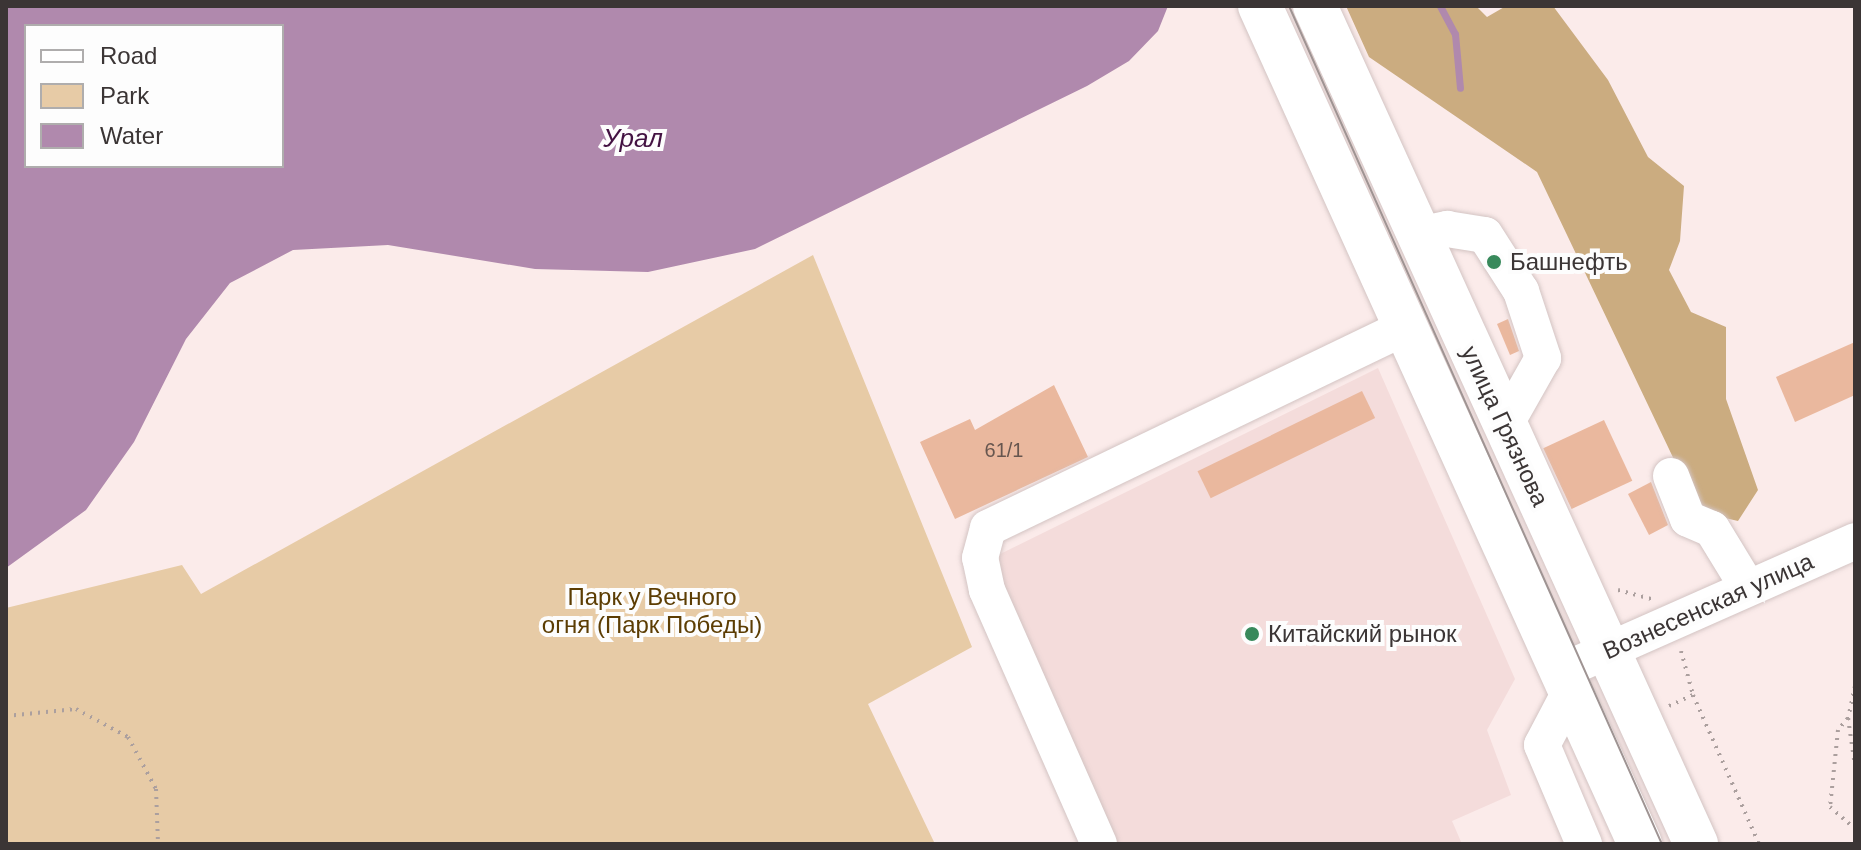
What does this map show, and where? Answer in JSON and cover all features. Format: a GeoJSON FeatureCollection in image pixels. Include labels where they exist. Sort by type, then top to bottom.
{"type":"FeatureCollection","features":[{"type":"Feature","properties":{"kind":"main road","name":"улица Грязнова"},"geometry":{"type":"LineString","coordinates":[[1260,6],[1640,844]]}},
{"type":"Feature","properties":{"kind":"main road","name":"улица Грязнова"},"geometry":{"type":"LineString","coordinates":[[1315,6],[1696,844]]}},
{"type":"Feature","properties":{"kind":"street"},"geometry":{"type":"LineString","coordinates":[[1418,235],[1447,229],[1485,235],[1521,291],[1543,358],[1504,427]]}},
{"type":"Feature","properties":{"kind":"street"},"geometry":{"type":"LineString","coordinates":[[1092,842],[987,590],[980,558],[988,528],[1406,327]]}},
{"type":"Feature","properties":{"kind":"street"},"geometry":{"type":"LineString","coordinates":[[1671,476],[1688,519],[1712,529],[1748,588]]}},
{"type":"Feature","properties":{"kind":"street","name":"Вознесенская улица"},"geometry":{"type":"LineString","coordinates":[[1567,680],[1609,649],[1855,541]]}},
{"type":"Feature","properties":{"kind":"street"},"geometry":{"type":"LineString","coordinates":[[1567,680],[1542,745],[1584,844]]}},
{"type":"Feature","properties":{"kind":"path"},"geometry":{"type":"LineString","coordinates":[[1676,639],[1693,695],[1759,844]]}},
{"type":"Feature","properties":{"kind":"path"},"geometry":{"type":"LineString","coordinates":[[1855,686],[1848,718],[1855,766]]}},
{"type":"Feature","properties":{"kind":"path"},"geometry":{"type":"LineString","coordinates":[[1657,711],[1693,695]]}},
{"type":"Feature","properties":{"kind":"path"},"geometry":{"type":"LineString","coordinates":[[6,716],[76,709],[128,737],[156,789],[158,844]]}},
{"type":"Feature","properties":{"kind":"path"},"geometry":{"type":"LineString","coordinates":[[1848,718],[1838,730],[1830,807],[1855,829]]}},
{"type":"Feature","properties":{"kind":"shaded area"},"geometry":{"type":"Polygon","coordinates":[[[1346,6],[1476,6],[1487,17],[1506,6],[1553,6],[1608,80],[1648,157],[1684,186],[1680,241],[1669,270],[1691,312],[1726,327],[1726,399],[1758,490],[1738,521],[1699,512],[1537,172],[1369,57],[1346,6]]]}},
{"type":"Feature","properties":{"kind":"shaded area","name":"Китайский рынок"},"geometry":{"type":"Polygon","coordinates":[[[1378,368],[1515,679],[1487,730],[1511,795],[1452,821],[1462,844],[1101,844],[990,559],[1378,368]]]}},
{"type":"Feature","properties":{"kind":"green space","name":"Парк у Вечного огня (Парк Победы)"},"geometry":{"type":"Polygon","coordinates":[[[813,255],[972,647],[868,704],[935,844],[6,844],[6,608],[182,565],[201,594],[813,255]]]}},
{"type":"Feature","properties":{"kind":"water","name":"Урал"},"geometry":{"type":"Polygon","coordinates":[[[6,6],[1168,6],[1158,31],[1129,61],[1087,86],[755,249],[648,272],[535,269],[388,245],[293,250],[230,283],[186,339],[134,442],[86,510],[6,568],[6,6]]]}},
{"type":"Feature","properties":{"kind":"building"},"geometry":{"type":"Polygon","coordinates":[[[1508,319],[1519,351],[1510,355],[1497,324],[1508,319]]]}},
{"type":"Feature","properties":{"kind":"building"},"geometry":{"type":"Polygon","coordinates":[[[1855,342],[1855,395],[1795,422],[1776,377],[1855,342]]]}},
{"type":"Feature","properties":{"kind":"building"},"geometry":{"type":"Polygon","coordinates":[[[1054,385],[1088,457],[955,519],[920,442],[970,419],[975,430],[1054,385]]]}},
{"type":"Feature","properties":{"kind":"building"},"geometry":{"type":"Polygon","coordinates":[[[1362,391],[1375,418],[1211,498],[1198,471],[1362,391]]]}},
{"type":"Feature","properties":{"kind":"building"},"geometry":{"type":"Polygon","coordinates":[[[1604,420],[1632,481],[1572,509],[1543,448],[1604,420]]]}},
{"type":"Feature","properties":{"kind":"building"},"geometry":{"type":"Polygon","coordinates":[[[1651,482],[1668,525],[1649,535],[1628,494],[1651,482]]]}},
{"type":"Feature","properties":{"kind":"waterway"},"geometry":{"type":"LineString","coordinates":[[1440,6],[1455,34],[1460,88]]}},
{"type":"Feature","properties":{"kind":"tram line"},"geometry":{"type":"LineString","coordinates":[[1289,6],[1662,844]]}},
{"type":"Feature","properties":{"kind":"place","name":"Башнефть"},"geometry":{"type":"Point","coordinates":[1494,262]}},
{"type":"Feature","properties":{"kind":"place","name":"Китайский рынок"},"geometry":{"type":"Point","coordinates":[1252,634]}}]}
